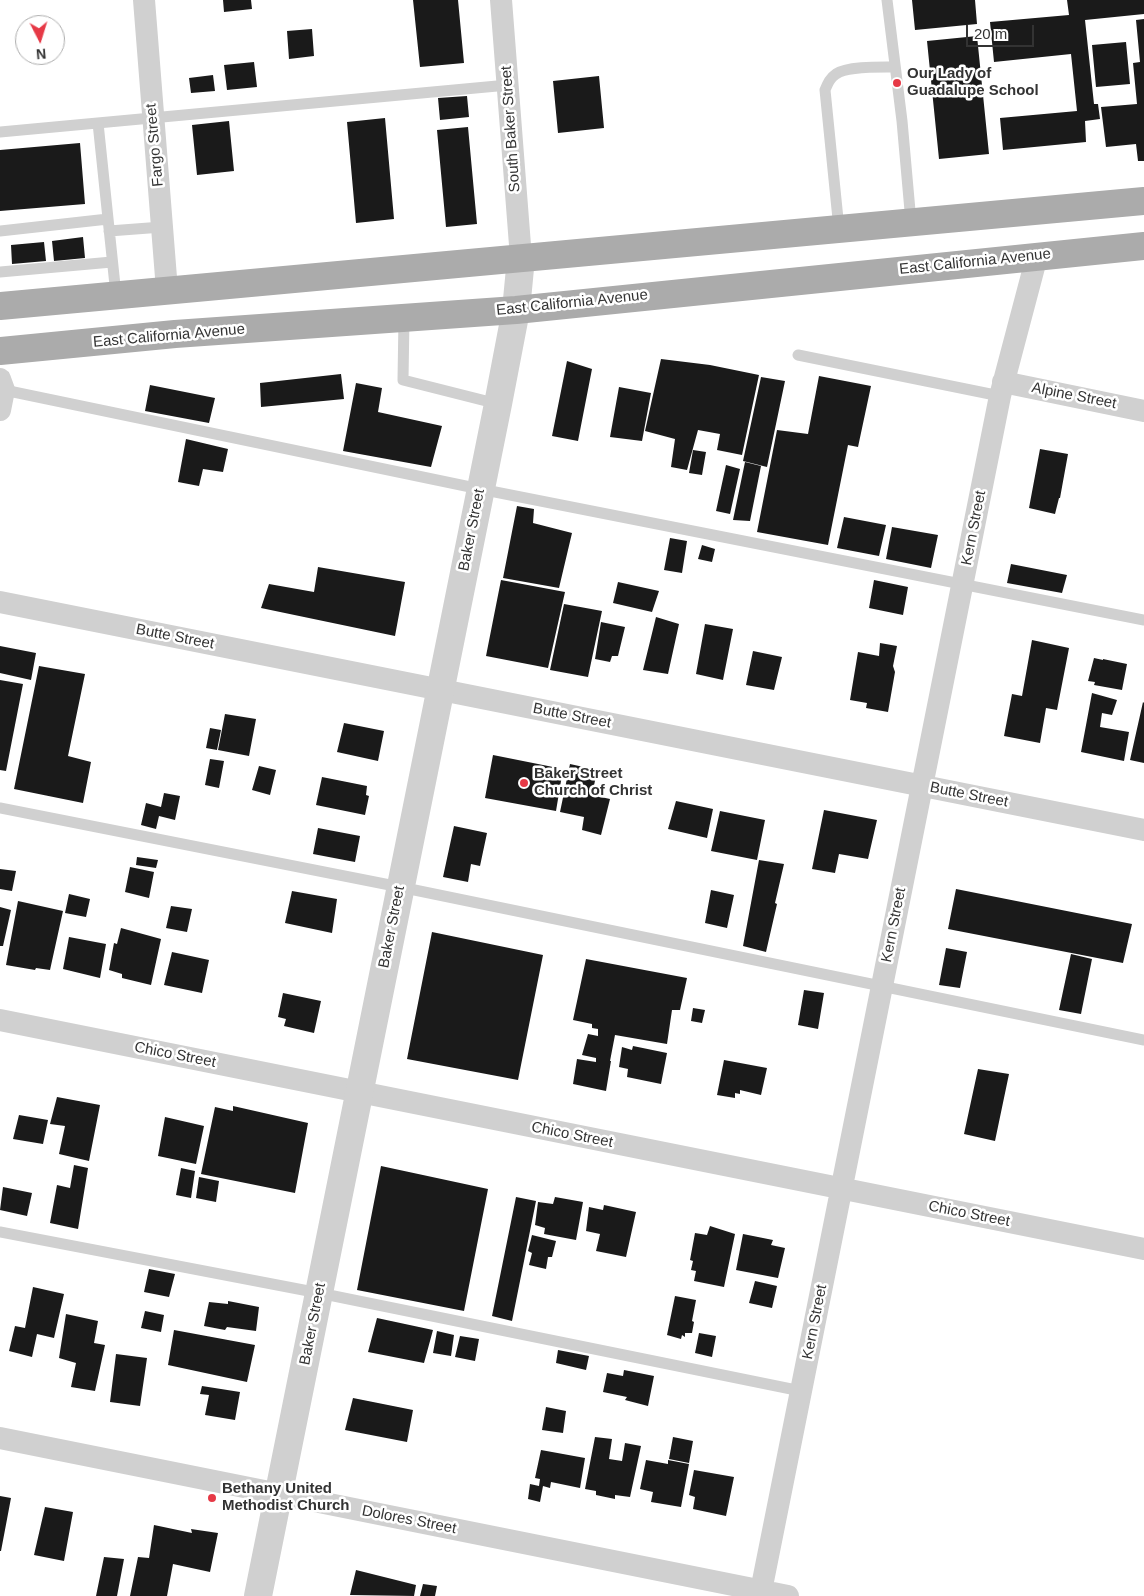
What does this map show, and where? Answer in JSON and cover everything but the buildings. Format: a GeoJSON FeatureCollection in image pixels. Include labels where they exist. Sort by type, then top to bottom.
{"type":"FeatureCollection","features":[{"type":"Feature","properties":{"kind":"main road"},"geometry":{"type":"LineString","coordinates":[[0,306],[1144,201]]}},
{"type":"Feature","properties":{"kind":"main road"},"geometry":{"type":"LineString","coordinates":[[1079,252],[1144,234]]}},
{"type":"Feature","properties":{"kind":"main road","name":"East California Avenue"},"geometry":{"type":"LineString","coordinates":[[0,351],[174,334],[516,310],[1144,246]]}},
{"type":"Feature","properties":{"kind":"street","name":"Fargo Street"},"geometry":{"type":"LineString","coordinates":[[144,0],[167,290]]}},
{"type":"Feature","properties":{"kind":"street","name":"South Baker Street"},"geometry":{"type":"LineString","coordinates":[[501,0],[521,258]]}},
{"type":"Feature","properties":{"kind":"street","name":"Kern Street"},"geometry":{"type":"LineString","coordinates":[[761,1593],[1002,389],[1037,256]]}},
{"type":"Feature","properties":{"kind":"street","name":"Baker Street"},"geometry":{"type":"LineString","coordinates":[[258,1596],[498,404],[516,310],[521,258]]}},
{"type":"Feature","properties":{"kind":"street","name":"Alpine Street"},"geometry":{"type":"LineString","coordinates":[[1002,389],[1144,411]]}},
{"type":"Feature","properties":{"kind":"street","name":"Butte Street"},"geometry":{"type":"LineString","coordinates":[[0,602],[1144,830]]}},
{"type":"Feature","properties":{"kind":"street","name":"Chico Street"},"geometry":{"type":"LineString","coordinates":[[0,1020],[1144,1249]]}},
{"type":"Feature","properties":{"kind":"street","name":"Dolores Street"},"geometry":{"type":"LineString","coordinates":[[0,1438],[761,1593],[788,1596]]}},
{"type":"Feature","properties":{"kind":"lane"},"geometry":{"type":"LineString","coordinates":[[887,0],[902,121],[911,222]]}},
{"type":"Feature","properties":{"kind":"lane"},"geometry":{"type":"LineString","coordinates":[[839,229],[825,90],[830,79],[838,72],[895,67]]}},
{"type":"Feature","properties":{"kind":"lane"},"geometry":{"type":"LineString","coordinates":[[0,132],[508,85]]}},
{"type":"Feature","properties":{"kind":"lane"},"geometry":{"type":"LineString","coordinates":[[98,123],[116,295]]}},
{"type":"Feature","properties":{"kind":"lane"},"geometry":{"type":"LineString","coordinates":[[0,231],[108,219]]}},
{"type":"Feature","properties":{"kind":"lane"},"geometry":{"type":"LineString","coordinates":[[109,231],[162,227]]}},
{"type":"Feature","properties":{"kind":"lane"},"geometry":{"type":"LineString","coordinates":[[0,272],[112,262]]}},
{"type":"Feature","properties":{"kind":"lane"},"geometry":{"type":"LineString","coordinates":[[0,300],[0,306]]}},
{"type":"Feature","properties":{"kind":"lane"},"geometry":{"type":"LineString","coordinates":[[404,318],[403,380],[498,404]]}},
{"type":"Feature","properties":{"kind":"lane"},"geometry":{"type":"LineString","coordinates":[[798,355],[1002,389]]}},
{"type":"Feature","properties":{"kind":"lane"},"geometry":{"type":"LineString","coordinates":[[2,393],[1144,620]]}},
{"type":"Feature","properties":{"kind":"lane"},"geometry":{"type":"LineString","coordinates":[[0,808],[400,887],[1144,1040]]}},
{"type":"Feature","properties":{"kind":"lane"},"geometry":{"type":"LineString","coordinates":[[0,1232],[319,1293],[801,1391]]}},
{"type":"Feature","properties":{"kind":"place","name":"Our Lady of Guadalupe School"},"geometry":{"type":"Point","coordinates":[897,83]}},
{"type":"Feature","properties":{"kind":"place","name":"Baker Street Church of Christ"},"geometry":{"type":"Point","coordinates":[524,783]}},
{"type":"Feature","properties":{"kind":"place","name":"Bethany United Methodist Church"},"geometry":{"type":"Point","coordinates":[212,1498]}}]}
